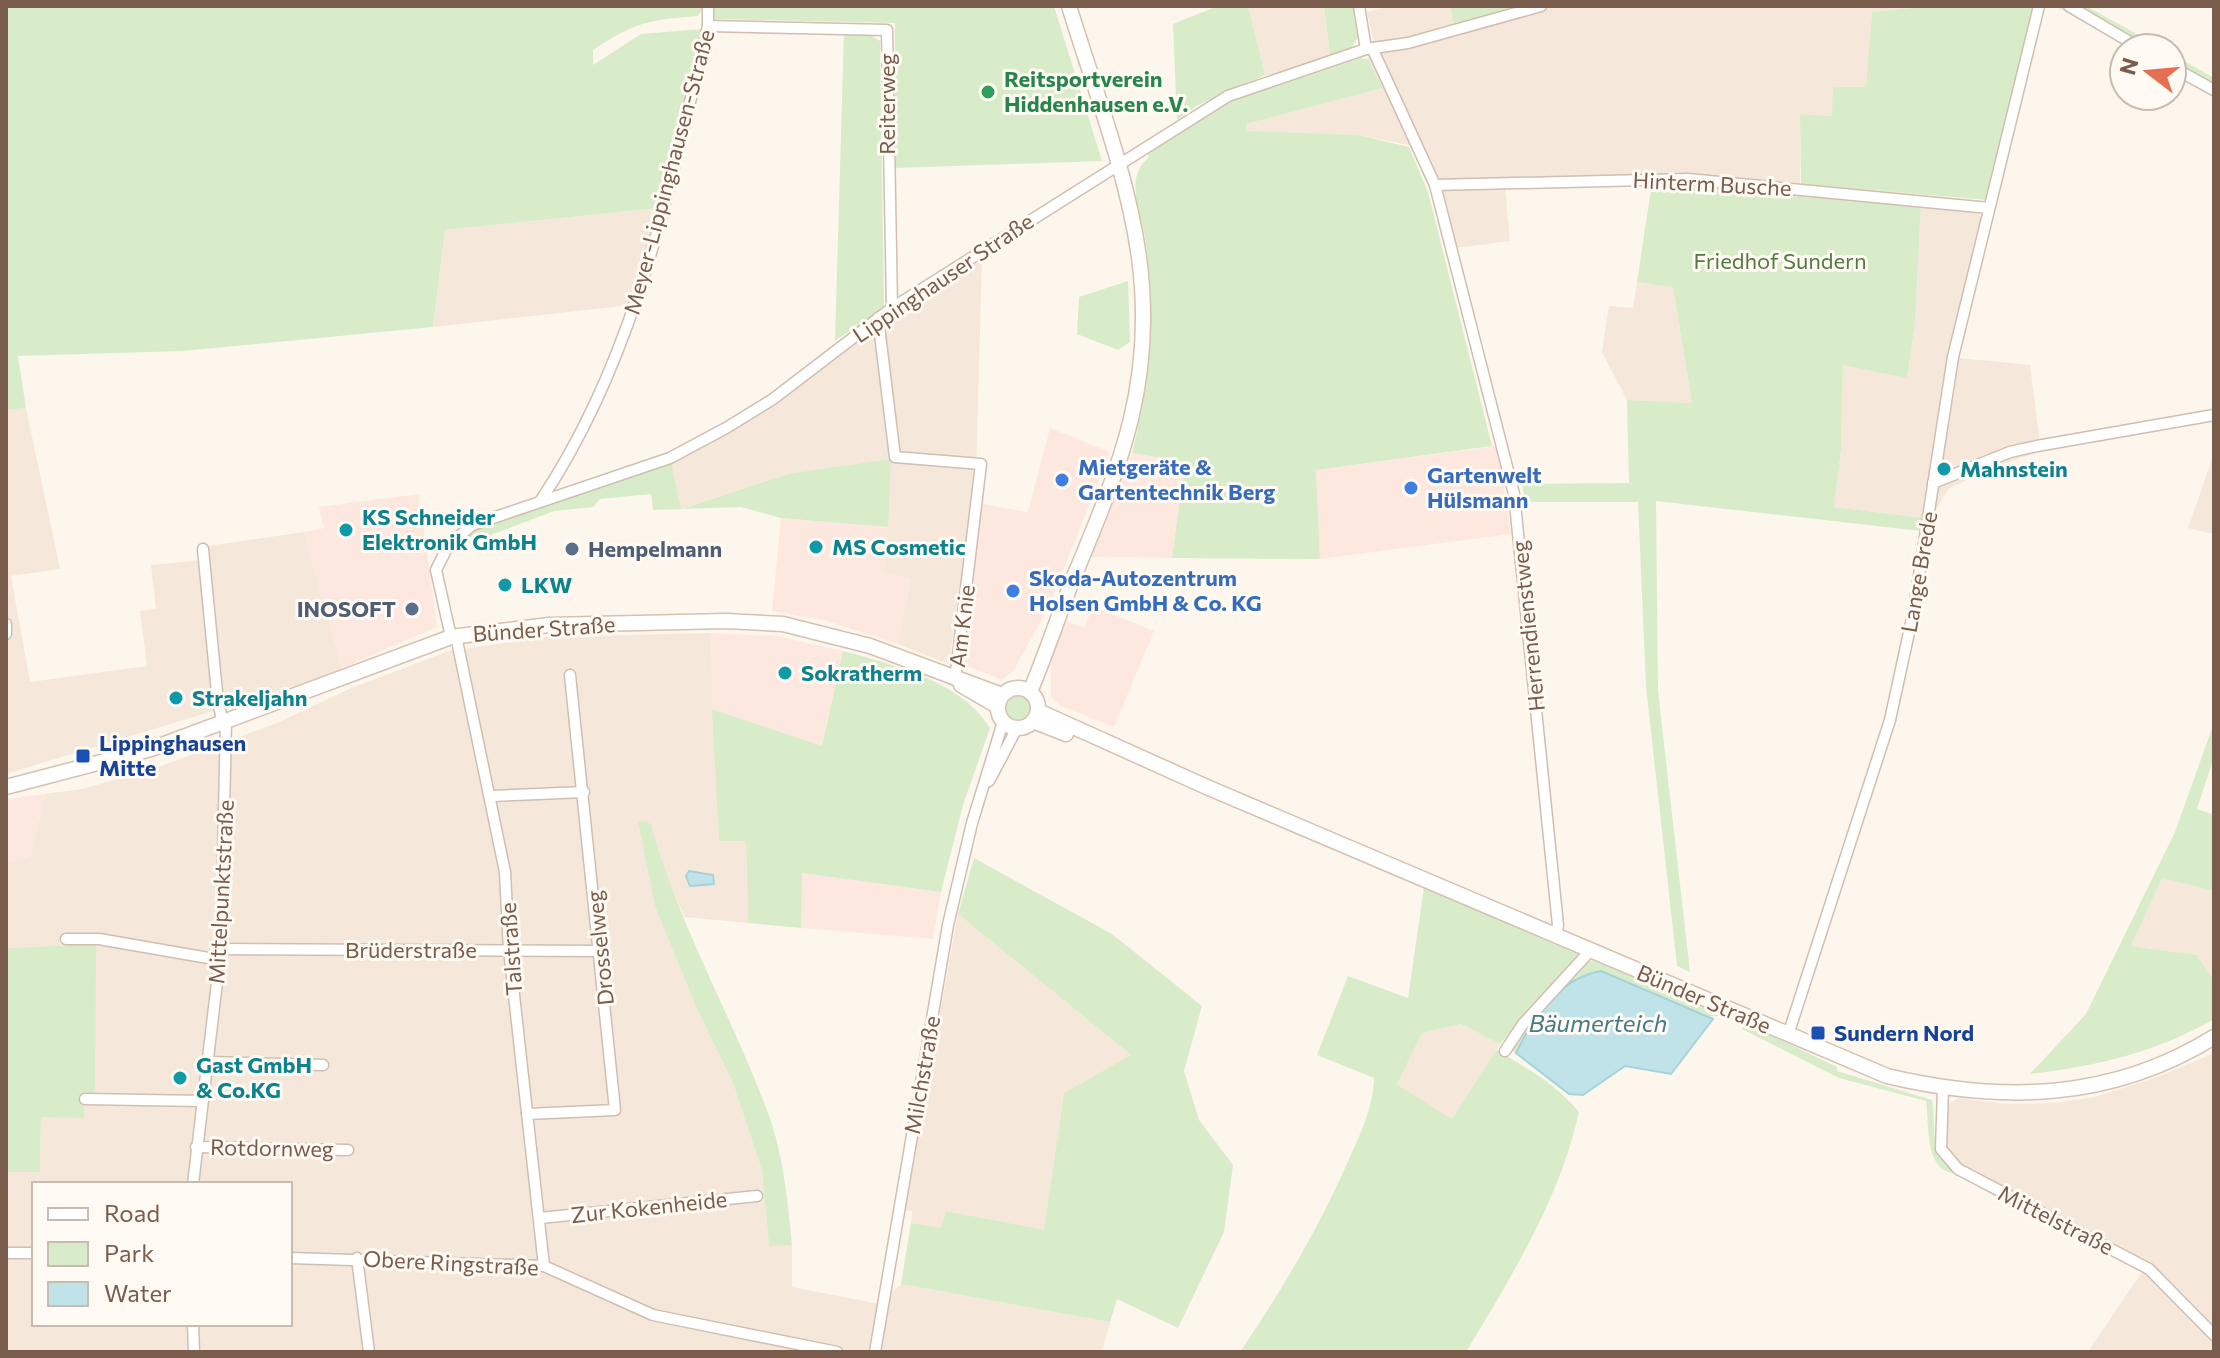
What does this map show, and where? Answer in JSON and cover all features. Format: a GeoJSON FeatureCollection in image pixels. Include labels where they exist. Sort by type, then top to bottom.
{"type":"FeatureCollection","features":[{"type":"Feature","properties":{"kind":"main road"},"geometry":{"type":"LineString","coordinates":[[1024,690],[1035,716],[1010,725],[1000,700],[1024,690],[1060,612],[1122,457],[1139,385],[1143,333],[1140,271],[1117,165],[1069,6]]}},
{"type":"Feature","properties":{"kind":"main road","name":"Bünder Straße"},"geometry":{"type":"LineString","coordinates":[[6,787],[151,749],[454,636],[549,625],[726,621],[783,624],[858,643],[1000,700]]}},
{"type":"Feature","properties":{"kind":"main road","name":"Bünder Straße"},"geometry":{"type":"LineString","coordinates":[[1035,716],[1864,1068],[1943,1089],[1999,1094],[2087,1086],[2152,1068],[2214,1037]]}},
{"type":"Feature","properties":{"kind":"street","name":"Meyer-Lippinghausen-Straße"},"geometry":{"type":"LineString","coordinates":[[541,500],[563,468],[635,313],[708,26],[708,6]]}},
{"type":"Feature","properties":{"kind":"street","name":"Herrendienstweg"},"geometry":{"type":"LineString","coordinates":[[1359,6],[1369,49],[1435,185],[1514,494],[1558,925],[1556,936]]}},
{"type":"Feature","properties":{"kind":"street","name":"Lippinghauser Straße"},"geometry":{"type":"LineString","coordinates":[[454,636],[435,578],[441,556],[460,533],[472,525],[670,458],[726,428],[773,399],[892,308],[1228,96],[1369,49],[1541,6]]}},
{"type":"Feature","properties":{"kind":"street","name":"Lange Brede"},"geometry":{"type":"LineString","coordinates":[[1788,1035],[1890,720],[1913,614],[1945,397],[2039,6]]}},
{"type":"Feature","properties":{"kind":"street"},"geometry":{"type":"LineString","coordinates":[[2069,6],[2113,32]]}},
{"type":"Feature","properties":{"kind":"street","name":"Reiterweg"},"geometry":{"type":"LineString","coordinates":[[708,26],[887,30],[892,308]]}},
{"type":"Feature","properties":{"kind":"street"},"geometry":{"type":"LineString","coordinates":[[2188,76],[2214,90]]}},
{"type":"Feature","properties":{"kind":"street","name":"Hinterm Busche"},"geometry":{"type":"LineString","coordinates":[[1435,185],[1660,178],[1989,208]]}},
{"type":"Feature","properties":{"kind":"street","name":"Am Knie"},"geometry":{"type":"LineString","coordinates":[[878,318],[895,457],[981,464],[955,680]]}},
{"type":"Feature","properties":{"kind":"street"},"geometry":{"type":"LineString","coordinates":[[1933,483],[2010,452],[2214,415]]}},
{"type":"Feature","properties":{"kind":"street"},"geometry":{"type":"LineString","coordinates":[[563,468],[564,480],[574,489]]}},
{"type":"Feature","properties":{"kind":"street","name":"Mittelpunktstraße"},"geometry":{"type":"LineString","coordinates":[[193,1182],[220,954],[224,722],[218,703],[203,549]]}},
{"type":"Feature","properties":{"kind":"street"},"geometry":{"type":"LineString","coordinates":[[6,624],[6,634]]}},
{"type":"Feature","properties":{"kind":"street","name":"Talstraße"},"geometry":{"type":"LineString","coordinates":[[454,636],[492,796],[505,872],[509,950],[544,1266]]}},
{"type":"Feature","properties":{"kind":"street","name":"Drosselweg"},"geometry":{"type":"LineString","coordinates":[[527,1114],[615,1110],[601,951],[570,675]]}},
{"type":"Feature","properties":{"kind":"street","name":"Milchstraße"},"geometry":{"type":"LineString","coordinates":[[875,1352],[948,925],[980,800],[1010,725]]}},
{"type":"Feature","properties":{"kind":"street"},"geometry":{"type":"LineString","coordinates":[[492,796],[584,792]]}},
{"type":"Feature","properties":{"kind":"street","name":"Brüderstraße"},"geometry":{"type":"LineString","coordinates":[[66,939],[99,939],[220,954],[601,951]]}},
{"type":"Feature","properties":{"kind":"street"},"geometry":{"type":"LineString","coordinates":[[1505,1051],[1523,1024],[1590,951]]}},
{"type":"Feature","properties":{"kind":"street"},"geometry":{"type":"LineString","coordinates":[[208,1062],[323,1065]]}},
{"type":"Feature","properties":{"kind":"street","name":"Mittelstraße"},"geometry":{"type":"LineString","coordinates":[[1943,1089],[1941,1149],[1958,1169],[2149,1269],[2214,1335]]}},
{"type":"Feature","properties":{"kind":"street"},"geometry":{"type":"LineString","coordinates":[[85,1099],[202,1101]]}},
{"type":"Feature","properties":{"kind":"street","name":"Rotdornweg"},"geometry":{"type":"LineString","coordinates":[[196,1147],[348,1150]]}},
{"type":"Feature","properties":{"kind":"street","name":"Zur Kokenheide"},"geometry":{"type":"LineString","coordinates":[[540,1218],[757,1196]]}},
{"type":"Feature","properties":{"kind":"street"},"geometry":{"type":"LineString","coordinates":[[6,1253],[32,1253]]}},
{"type":"Feature","properties":{"kind":"street","name":"Obere Ringstraße"},"geometry":{"type":"LineString","coordinates":[[292,1258],[544,1266],[570,1274],[653,1315],[779,1346],[837,1352]]}},
{"type":"Feature","properties":{"kind":"street"},"geometry":{"type":"LineString","coordinates":[[357,1258],[369,1352]]}},
{"type":"Feature","properties":{"kind":"street"},"geometry":{"type":"LineString","coordinates":[[193,1326],[194,1352]]}},
{"type":"Feature","properties":{"kind":"shaded area"},"geometry":{"type":"Polygon","coordinates":[[[1248,6],[1324,6],[1330,56],[1265,76],[1248,6]]]}},
{"type":"Feature","properties":{"kind":"shaded area"},"geometry":{"type":"Polygon","coordinates":[[[1392,6],[1450,6],[1455,26],[1525,6],[1932,6],[1872,12],[1867,88],[1832,116],[1800,114],[1800,194],[1670,181],[1505,187],[1510,241],[1448,249],[1434,193],[1413,146],[1359,135],[1247,132],[1246,124],[1383,88],[1368,59],[1374,44],[1367,12],[1392,6]]]}},
{"type":"Feature","properties":{"kind":"shaded area"},"geometry":{"type":"Polygon","coordinates":[[[1921,204],[1976,211],[1982,219],[1951,350],[1960,358],[2030,365],[2041,451],[1992,468],[1948,489],[1936,510],[1925,510],[1923,518],[1834,507],[1841,451],[1843,364],[1907,378],[1915,324],[1921,204]]]}},
{"type":"Feature","properties":{"kind":"shaded area"},"geometry":{"type":"Polygon","coordinates":[[[657,208],[631,305],[433,327],[445,230],[657,208]]]}},
{"type":"Feature","properties":{"kind":"shaded area"},"geometry":{"type":"Polygon","coordinates":[[[982,258],[976,474],[949,664],[898,644],[910,579],[883,572],[888,527],[788,474],[680,509],[671,461],[775,405],[887,319],[982,258]]]}},
{"type":"Feature","properties":{"kind":"shaded area"},"geometry":{"type":"Polygon","coordinates":[[[1637,282],[1673,286],[1692,403],[1627,400],[1602,352],[1609,306],[1633,308],[1637,282]]]}},
{"type":"Feature","properties":{"kind":"shaded area"},"geometry":{"type":"Polygon","coordinates":[[[26,408],[60,569],[11,576],[30,682],[147,666],[140,611],[156,609],[151,565],[202,560],[201,547],[304,532],[342,668],[309,682],[6,774],[6,410],[26,408]]]}},
{"type":"Feature","properties":{"kind":"shaded area"},"geometry":{"type":"Polygon","coordinates":[[[1050,428],[1110,452],[1049,606],[1014,670],[1002,680],[963,664],[980,512],[982,504],[1028,512],[1050,428]]]}},
{"type":"Feature","properties":{"kind":"shaded area","name":"Gartenwelt Hülsmann"},"geometry":{"type":"Polygon","coordinates":[[[1498,446],[1511,534],[1320,559],[1316,470],[1498,446]]]}},
{"type":"Feature","properties":{"kind":"shaded area"},"geometry":{"type":"Polygon","coordinates":[[[1132,453],[1185,462],[1172,558],[1091,557],[1132,453]]]}},
{"type":"Feature","properties":{"kind":"shaded area"},"geometry":{"type":"Polygon","coordinates":[[[2214,454],[2214,534],[2188,528],[2214,454]]]}},
{"type":"Feature","properties":{"kind":"shaded area"},"geometry":{"type":"Polygon","coordinates":[[[419,494],[437,627],[342,668],[304,532],[324,528],[319,507],[419,494]]]}},
{"type":"Feature","properties":{"kind":"shaded area"},"geometry":{"type":"Polygon","coordinates":[[[781,518],[888,527],[884,572],[910,578],[898,644],[827,621],[772,611],[781,518]]]}},
{"type":"Feature","properties":{"kind":"shaded area"},"geometry":{"type":"Polygon","coordinates":[[[1075,599],[1154,631],[1114,727],[1061,706],[1051,697],[1051,660],[1065,621],[1084,628],[1091,612],[1073,604],[1075,599]]]}},
{"type":"Feature","properties":{"kind":"shaded area"},"geometry":{"type":"Polygon","coordinates":[[[711,633],[719,841],[746,841],[748,923],[685,917],[663,871],[651,824],[698,1011],[733,1083],[762,1170],[769,1245],[792,1245],[792,1287],[880,1304],[901,1284],[1110,1322],[1102,1352],[6,1352],[6,1172],[40,1172],[41,1116],[84,1118],[96,944],[6,948],[6,862],[30,856],[45,794],[82,789],[150,770],[277,723],[349,689],[449,651],[546,637],[711,633]]]}},
{"type":"Feature","properties":{"kind":"shaded area"},"geometry":{"type":"Polygon","coordinates":[[[711,633],[777,636],[843,651],[822,746],[712,709],[711,633]]]}},
{"type":"Feature","properties":{"kind":"shaded area"},"geometry":{"type":"Polygon","coordinates":[[[45,794],[30,856],[6,862],[6,799],[45,794]]]}},
{"type":"Feature","properties":{"kind":"shaded area"},"geometry":{"type":"Polygon","coordinates":[[[802,873],[941,892],[933,939],[801,928],[802,873]]]}},
{"type":"Feature","properties":{"kind":"shaded area"},"geometry":{"type":"Polygon","coordinates":[[[2162,878],[2214,891],[2214,981],[2197,955],[2131,946],[2162,878]]]}},
{"type":"Feature","properties":{"kind":"shaded area"},"geometry":{"type":"Polygon","coordinates":[[[958,914],[1131,1055],[1064,1093],[1044,1231],[946,1211],[941,1229],[911,1223],[912,1211],[904,1210],[958,914]]]}},
{"type":"Feature","properties":{"kind":"shaded area"},"geometry":{"type":"Polygon","coordinates":[[[1461,1024],[1500,1044],[1452,1119],[1397,1086],[1422,1033],[1461,1024]]]}},
{"type":"Feature","properties":{"kind":"shaded area"},"geometry":{"type":"Polygon","coordinates":[[[2214,1053],[2214,1352],[2088,1352],[2148,1263],[1962,1167],[1944,1145],[1949,1104],[1957,1098],[2007,1104],[2054,1103],[2095,1097],[2160,1076],[2214,1053]]]}},
{"type":"Feature","properties":{"kind":"green space"},"geometry":{"type":"Polygon","coordinates":[[[6,6],[704,6],[698,16],[642,24],[593,50],[593,65],[641,34],[703,29],[657,208],[445,230],[433,327],[183,351],[18,356],[26,408],[6,410],[6,6]]]}},
{"type":"Feature","properties":{"kind":"green space","name":"Reitsportverein Hiddenhausen e.V."},"geometry":{"type":"Polygon","coordinates":[[[712,6],[1054,6],[1102,161],[895,168],[895,23],[715,19],[712,6]]]}},
{"type":"Feature","properties":{"kind":"green space"},"geometry":{"type":"Polygon","coordinates":[[[1218,6],[1248,6],[1265,75],[1198,105],[1177,120],[1173,24],[1218,6]]]}},
{"type":"Feature","properties":{"kind":"green space"},"geometry":{"type":"Polygon","coordinates":[[[1324,6],[1355,6],[1359,36],[1350,50],[1330,56],[1324,6]]]}},
{"type":"Feature","properties":{"kind":"green space"},"geometry":{"type":"Polygon","coordinates":[[[1450,6],[1525,6],[1455,27],[1450,6]]]}},
{"type":"Feature","properties":{"kind":"green space"},"geometry":{"type":"Polygon","coordinates":[[[1932,6],[2035,6],[1987,200],[1801,184],[1800,114],[1832,116],[1833,87],[1866,87],[1872,12],[1932,6]]]}},
{"type":"Feature","properties":{"kind":"green space"},"geometry":{"type":"Polygon","coordinates":[[[2048,6],[2086,6],[2133,32],[2108,32],[2108,36],[2057,7],[2048,6]]]}},
{"type":"Feature","properties":{"kind":"green space"},"geometry":{"type":"Polygon","coordinates":[[[844,32],[869,34],[880,41],[884,307],[835,341],[844,32]]]}},
{"type":"Feature","properties":{"kind":"green space"},"geometry":{"type":"Polygon","coordinates":[[[1361,58],[1368,59],[1383,88],[1246,124],[1247,131],[1359,135],[1409,147],[1428,192],[1492,446],[1316,470],[1320,559],[1172,558],[1185,462],[1132,453],[1144,400],[1151,324],[1149,272],[1136,198],[1137,176],[1149,157],[1147,152],[1229,101],[1361,58]]]}},
{"type":"Feature","properties":{"kind":"green space"},"geometry":{"type":"Polygon","coordinates":[[[2188,63],[2214,78],[2214,98],[2188,83],[2188,63]]]}},
{"type":"Feature","properties":{"kind":"green space","name":"Friedhof Sundern"},"geometry":{"type":"Polygon","coordinates":[[[1670,181],[1921,204],[1915,324],[1907,378],[1843,365],[1841,451],[1834,507],[1923,518],[1921,531],[1656,501],[1658,691],[1690,972],[1677,966],[1646,687],[1638,502],[1525,502],[1522,484],[1629,483],[1627,400],[1692,403],[1673,287],[1637,282],[1651,189],[1646,182],[1670,181]]]}},
{"type":"Feature","properties":{"kind":"green space"},"geometry":{"type":"Polygon","coordinates":[[[1128,281],[1130,342],[1118,350],[1077,334],[1079,297],[1128,281]]]}},
{"type":"Feature","properties":{"kind":"green space"},"geometry":{"type":"Polygon","coordinates":[[[891,459],[888,527],[781,518],[741,507],[653,510],[651,494],[600,499],[593,507],[554,511],[451,550],[478,527],[671,461],[681,509],[788,474],[891,459]]]}},
{"type":"Feature","properties":{"kind":"green space"},"geometry":{"type":"Polygon","coordinates":[[[843,651],[904,669],[945,687],[963,698],[990,728],[963,805],[941,892],[802,873],[801,928],[748,923],[746,841],[719,841],[712,709],[822,746],[843,651]]]}},
{"type":"Feature","properties":{"kind":"green space"},"geometry":{"type":"Polygon","coordinates":[[[1018,696],[1027,699],[1030,708],[1027,717],[1018,720],[1009,717],[1006,708],[1009,699],[1018,696]]]}},
{"type":"Feature","properties":{"kind":"green space"},"geometry":{"type":"Polygon","coordinates":[[[2214,723],[2214,757],[2197,809],[2214,815],[2214,891],[2162,878],[2131,946],[2197,955],[2214,981],[2214,1019],[2170,1041],[2125,1056],[2030,1074],[2086,1014],[2175,832],[2214,723]]]}},
{"type":"Feature","properties":{"kind":"green space"},"geometry":{"type":"Polygon","coordinates":[[[638,822],[651,824],[690,934],[768,1113],[781,1161],[792,1245],[769,1246],[762,1170],[733,1083],[698,1011],[655,906],[638,822]]]}},
{"type":"Feature","properties":{"kind":"green space"},"geometry":{"type":"Polygon","coordinates":[[[974,858],[1112,934],[1202,1006],[1184,1071],[1199,1120],[1233,1165],[1224,1232],[1178,1328],[1117,1299],[1110,1322],[901,1284],[911,1223],[941,1228],[946,1211],[1044,1230],[1064,1093],[1131,1055],[958,914],[974,858]]]}},
{"type":"Feature","properties":{"kind":"green space"},"geometry":{"type":"Polygon","coordinates":[[[1424,887],[1580,954],[1500,1044],[1461,1024],[1422,1033],[1397,1085],[1452,1119],[1496,1050],[1551,1085],[1579,1112],[1560,1176],[1532,1236],[1466,1352],[1240,1352],[1312,1234],[1369,1110],[1374,1078],[1317,1055],[1348,976],[1408,998],[1424,887]]]}},
{"type":"Feature","properties":{"kind":"green space"},"geometry":{"type":"Polygon","coordinates":[[[96,944],[95,1095],[85,1095],[84,1118],[41,1117],[40,1172],[6,1172],[6,948],[96,944]]]}},
{"type":"Feature","properties":{"kind":"green space"},"geometry":{"type":"Polygon","coordinates":[[[1594,960],[1719,1016],[1529,1025],[1516,1053],[1510,1049],[1526,1023],[1586,962],[1594,960]]]}},
{"type":"Feature","properties":{"kind":"green space"},"geometry":{"type":"Polygon","coordinates":[[[1745,1023],[1837,1067],[1837,1071],[1932,1100],[1937,1148],[1956,1174],[1945,1171],[1933,1155],[1926,1101],[1839,1078],[1742,1029],[1745,1023]]]}},
{"type":"Feature","properties":{"kind":"water"},"geometry":{"type":"Polygon","coordinates":[[[689,871],[713,875],[714,884],[690,886],[686,876],[689,871]]]}},
{"type":"Feature","properties":{"kind":"water","name":"Bäumerteich"},"geometry":{"type":"Polygon","coordinates":[[[1601,971],[1713,1019],[1671,1074],[1625,1066],[1583,1095],[1569,1094],[1516,1053],[1549,1001],[1572,982],[1601,971]]]}},
{"type":"Feature","properties":{"kind":"place","name":"Reitsportverein Hiddenhausen e.V."},"geometry":{"type":"Point","coordinates":[988,92]}},
{"type":"Feature","properties":{"kind":"place","name":"Mahnstein"},"geometry":{"type":"Point","coordinates":[1944,469]}},
{"type":"Feature","properties":{"kind":"place","name":"Mietgeräte & Gartentechnik Berg"},"geometry":{"type":"Point","coordinates":[1062,480]}},
{"type":"Feature","properties":{"kind":"place","name":"Gartenwelt Hülsmann"},"geometry":{"type":"Point","coordinates":[1411,488]}},
{"type":"Feature","properties":{"kind":"place","name":"KS Schneider Elektronik GmbH"},"geometry":{"type":"Point","coordinates":[346,530]}},
{"type":"Feature","properties":{"kind":"place","name":"MS Cosmetic"},"geometry":{"type":"Point","coordinates":[816,547]}},
{"type":"Feature","properties":{"kind":"place","name":"Hempelmann"},"geometry":{"type":"Point","coordinates":[572,549]}},
{"type":"Feature","properties":{"kind":"place","name":"LKW"},"geometry":{"type":"Point","coordinates":[505,585]}},
{"type":"Feature","properties":{"kind":"place","name":"Skoda-Autozentrum Holsen GmbH & Co. KG"},"geometry":{"type":"Point","coordinates":[1013,591]}},
{"type":"Feature","properties":{"kind":"place","name":"INOSOFT"},"geometry":{"type":"Point","coordinates":[412,609]}},
{"type":"Feature","properties":{"kind":"place","name":"Sokratherm"},"geometry":{"type":"Point","coordinates":[785,673]}},
{"type":"Feature","properties":{"kind":"place","name":"Strakeljahn"},"geometry":{"type":"Point","coordinates":[176,698]}},
{"type":"Feature","properties":{"kind":"place","name":"Lippinghausen Mitte"},"geometry":{"type":"Point","coordinates":[83,756]}},
{"type":"Feature","properties":{"kind":"place","name":"Sundern Nord"},"geometry":{"type":"Point","coordinates":[1818,1033]}},
{"type":"Feature","properties":{"kind":"place","name":"Gast GmbH & Co.KG"},"geometry":{"type":"Point","coordinates":[180,1078]}}]}
